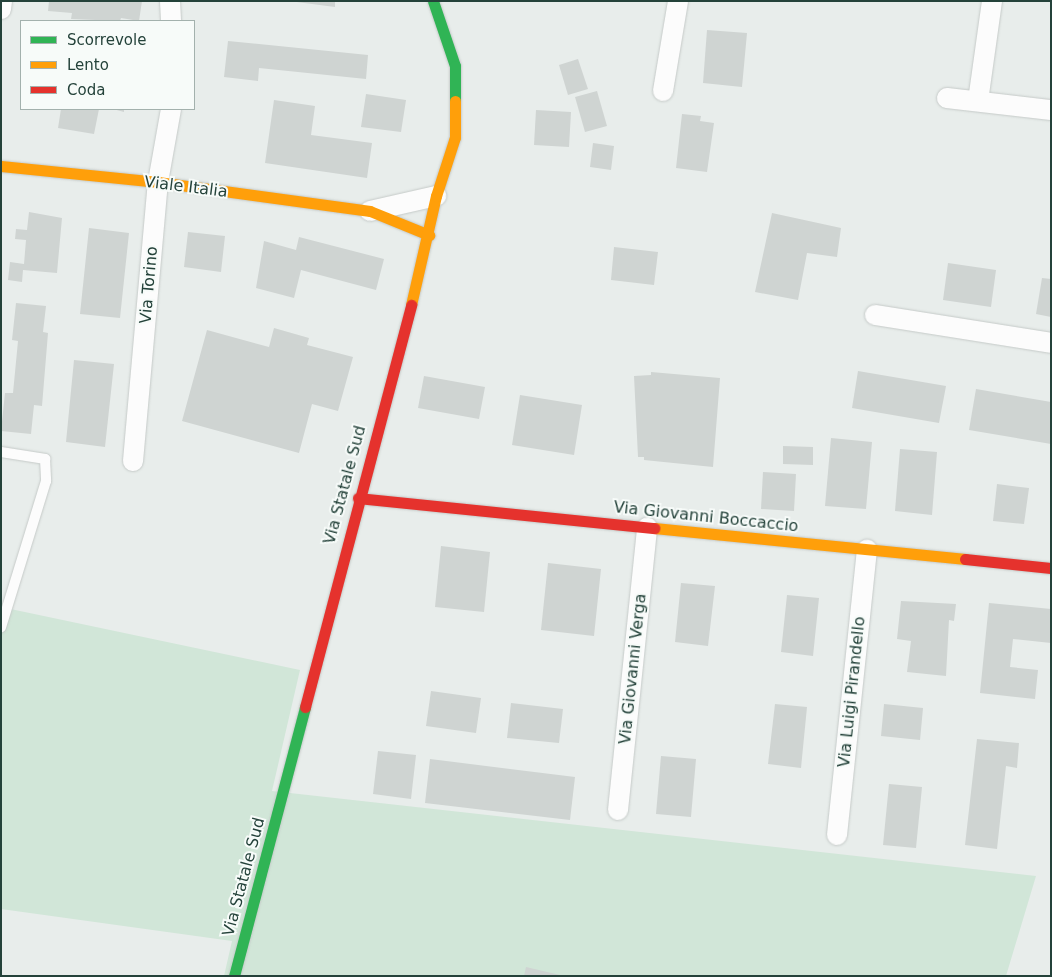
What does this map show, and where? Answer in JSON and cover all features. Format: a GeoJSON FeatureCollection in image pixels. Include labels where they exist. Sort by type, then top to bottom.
{"type":"FeatureCollection","features":[{"type":"Feature","properties":{"kind":"street"},"geometry":{"type":"LineString","coordinates":[[1,9],[2,1]]}},
{"type":"Feature","properties":{"kind":"street"},"geometry":{"type":"LineString","coordinates":[[170,1],[171,20]]}},
{"type":"Feature","properties":{"kind":"street","name":"Via Statale Sud"},"geometry":{"type":"LineString","coordinates":[[234,976],[358,498],[429,235],[436,196],[455,138],[454,66],[434,1]]}},
{"type":"Feature","properties":{"kind":"street"},"geometry":{"type":"LineString","coordinates":[[663,91],[678,1]]}},
{"type":"Feature","properties":{"kind":"street"},"geometry":{"type":"LineString","coordinates":[[978,102],[992,1]]}},
{"type":"Feature","properties":{"kind":"street"},"geometry":{"type":"LineString","coordinates":[[947,98],[1051,110]]}},
{"type":"Feature","properties":{"kind":"street","name":"Via Torino"},"geometry":{"type":"LineString","coordinates":[[133,461],[158,182],[171,110]]}},
{"type":"Feature","properties":{"kind":"street","name":"Viale Italia"},"geometry":{"type":"LineString","coordinates":[[1,166],[158,182],[370,212],[429,235]]}},
{"type":"Feature","properties":{"kind":"street","name":"Viale Italia"},"geometry":{"type":"LineString","coordinates":[[370,212],[436,196]]}},
{"type":"Feature","properties":{"kind":"street"},"geometry":{"type":"LineString","coordinates":[[875,315],[1051,343]]}},
{"type":"Feature","properties":{"kind":"street","name":"Via Giovanni Boccaccio"},"geometry":{"type":"LineString","coordinates":[[358,498],[1051,568]]}},
{"type":"Feature","properties":{"kind":"street","name":"Via Giovanni Verga"},"geometry":{"type":"LineString","coordinates":[[618,810],[647,527]]}},
{"type":"Feature","properties":{"kind":"street","name":"Via Luigi Pirandello"},"geometry":{"type":"LineString","coordinates":[[838,835],[867,550]]}},
{"type":"Feature","properties":{"kind":"lane"},"geometry":{"type":"LineString","coordinates":[[1,452],[45,459],[46,481],[1,627]]}},
{"type":"Feature","properties":{"kind":"green space"},"geometry":{"type":"Polygon","coordinates":[[[1,607],[300,670],[272,791],[1036,876],[1006,976],[224,976],[232,941],[1,909],[1,607]]]}},
{"type":"Feature","properties":{"kind":"building"},"geometry":{"type":"Polygon","coordinates":[[[49,1],[142,1],[139,20],[121,18],[120,20],[71,19],[72,13],[48,11],[49,1]]]}},
{"type":"Feature","properties":{"kind":"building"},"geometry":{"type":"Polygon","coordinates":[[[289,1],[335,1],[335,7],[289,1]]]}},
{"type":"Feature","properties":{"kind":"building"},"geometry":{"type":"Polygon","coordinates":[[[707,30],[747,33],[742,87],[703,83],[707,30]]]}},
{"type":"Feature","properties":{"kind":"building"},"geometry":{"type":"Polygon","coordinates":[[[228,41],[368,55],[366,79],[259,68],[258,81],[224,77],[228,41]]]}},
{"type":"Feature","properties":{"kind":"building"},"geometry":{"type":"Polygon","coordinates":[[[578,59],[588,89],[568,95],[559,65],[578,59]]]}},
{"type":"Feature","properties":{"kind":"building"},"geometry":{"type":"Polygon","coordinates":[[[597,91],[607,126],[585,132],[575,97],[597,91]]]}},
{"type":"Feature","properties":{"kind":"building"},"geometry":{"type":"Polygon","coordinates":[[[366,94],[406,100],[401,132],[361,127],[366,94]]]}},
{"type":"Feature","properties":{"kind":"building"},"geometry":{"type":"Polygon","coordinates":[[[274,100],[315,106],[311,135],[372,143],[367,178],[265,163],[274,100]]]}},
{"type":"Feature","properties":{"kind":"building"},"geometry":{"type":"Polygon","coordinates":[[[61,110],[99,110],[94,134],[58,128],[61,110]]]}},
{"type":"Feature","properties":{"kind":"building"},"geometry":{"type":"Polygon","coordinates":[[[536,110],[571,112],[569,147],[534,145],[536,110]]]}},
{"type":"Feature","properties":{"kind":"building"},"geometry":{"type":"Polygon","coordinates":[[[682,114],[701,116],[700,121],[714,123],[707,172],[676,168],[682,114]]]}},
{"type":"Feature","properties":{"kind":"building"},"geometry":{"type":"Polygon","coordinates":[[[593,143],[614,146],[611,170],[590,167],[593,143]]]}},
{"type":"Feature","properties":{"kind":"building"},"geometry":{"type":"Polygon","coordinates":[[[29,212],[62,218],[57,273],[23,270],[22,282],[8,280],[10,262],[24,264],[26,240],[15,239],[16,229],[27,230],[29,212]]]}},
{"type":"Feature","properties":{"kind":"building"},"geometry":{"type":"Polygon","coordinates":[[[772,213],[841,228],[837,257],[807,253],[798,300],[755,292],[772,213]]]}},
{"type":"Feature","properties":{"kind":"building"},"geometry":{"type":"Polygon","coordinates":[[[89,228],[129,233],[120,318],[80,314],[89,228]]]}},
{"type":"Feature","properties":{"kind":"building"},"geometry":{"type":"Polygon","coordinates":[[[188,232],[225,236],[221,272],[184,267],[188,232]]]}},
{"type":"Feature","properties":{"kind":"building"},"geometry":{"type":"Polygon","coordinates":[[[299,237],[384,259],[376,290],[301,270],[294,298],[256,288],[264,241],[296,250],[299,237]]]}},
{"type":"Feature","properties":{"kind":"building"},"geometry":{"type":"Polygon","coordinates":[[[614,247],[658,252],[654,285],[611,280],[614,247]]]}},
{"type":"Feature","properties":{"kind":"building"},"geometry":{"type":"Polygon","coordinates":[[[948,263],[996,270],[991,307],[943,300],[948,263]]]}},
{"type":"Feature","properties":{"kind":"building"},"geometry":{"type":"Polygon","coordinates":[[[1042,278],[1051,279],[1051,317],[1036,314],[1042,278]]]}},
{"type":"Feature","properties":{"kind":"building"},"geometry":{"type":"Polygon","coordinates":[[[16,303],[46,306],[43,332],[48,333],[42,406],[34,405],[31,434],[1,431],[5,393],[13,393],[18,341],[12,340],[16,303]]]}},
{"type":"Feature","properties":{"kind":"building"},"geometry":{"type":"Polygon","coordinates":[[[274,328],[309,338],[307,345],[353,357],[338,411],[312,404],[299,453],[182,421],[207,330],[269,347],[274,328]]]}},
{"type":"Feature","properties":{"kind":"building"},"geometry":{"type":"Polygon","coordinates":[[[74,360],[114,364],[105,447],[66,442],[74,360]]]}},
{"type":"Feature","properties":{"kind":"building"},"geometry":{"type":"Polygon","coordinates":[[[858,371],[946,386],[939,423],[852,408],[858,371]]]}},
{"type":"Feature","properties":{"kind":"building"},"geometry":{"type":"Polygon","coordinates":[[[651,372],[720,378],[713,467],[644,460],[644,457],[638,457],[634,376],[651,375],[651,372]]]}},
{"type":"Feature","properties":{"kind":"building"},"geometry":{"type":"Polygon","coordinates":[[[424,376],[485,387],[479,419],[418,408],[424,376]]]}},
{"type":"Feature","properties":{"kind":"building"},"geometry":{"type":"Polygon","coordinates":[[[976,389],[1051,402],[1051,444],[969,430],[976,389]]]}},
{"type":"Feature","properties":{"kind":"building"},"geometry":{"type":"Polygon","coordinates":[[[520,395],[582,405],[574,455],[512,445],[520,395]]]}},
{"type":"Feature","properties":{"kind":"building"},"geometry":{"type":"Polygon","coordinates":[[[831,438],[872,442],[866,509],[825,506],[831,438]]]}},
{"type":"Feature","properties":{"kind":"building"},"geometry":{"type":"Polygon","coordinates":[[[783,446],[813,447],[813,465],[783,464],[783,446]]]}},
{"type":"Feature","properties":{"kind":"building"},"geometry":{"type":"Polygon","coordinates":[[[900,449],[937,452],[932,515],[895,511],[900,449]]]}},
{"type":"Feature","properties":{"kind":"building"},"geometry":{"type":"Polygon","coordinates":[[[763,472],[796,474],[794,511],[761,509],[763,472]]]}},
{"type":"Feature","properties":{"kind":"building"},"geometry":{"type":"Polygon","coordinates":[[[997,484],[1029,488],[1024,524],[993,521],[997,484]]]}},
{"type":"Feature","properties":{"kind":"building"},"geometry":{"type":"Polygon","coordinates":[[[441,546],[490,552],[484,612],[435,607],[441,546]]]}},
{"type":"Feature","properties":{"kind":"building"},"geometry":{"type":"Polygon","coordinates":[[[548,563],[601,569],[594,636],[541,630],[548,563]]]}},
{"type":"Feature","properties":{"kind":"building"},"geometry":{"type":"Polygon","coordinates":[[[681,583],[715,586],[708,646],[675,642],[681,583]]]}},
{"type":"Feature","properties":{"kind":"building"},"geometry":{"type":"Polygon","coordinates":[[[787,595],[819,598],[813,656],[781,652],[787,595]]]}},
{"type":"Feature","properties":{"kind":"building"},"geometry":{"type":"Polygon","coordinates":[[[901,601],[956,604],[954,621],[949,620],[946,676],[907,672],[911,641],[897,639],[901,601]]]}},
{"type":"Feature","properties":{"kind":"building"},"geometry":{"type":"Polygon","coordinates":[[[989,603],[1051,609],[1051,643],[1013,639],[1010,667],[1038,670],[1035,699],[980,693],[989,603]]]}},
{"type":"Feature","properties":{"kind":"building"},"geometry":{"type":"Polygon","coordinates":[[[431,691],[481,698],[476,733],[426,726],[431,691]]]}},
{"type":"Feature","properties":{"kind":"building"},"geometry":{"type":"Polygon","coordinates":[[[511,703],[563,709],[559,743],[507,738],[511,703]]]}},
{"type":"Feature","properties":{"kind":"building"},"geometry":{"type":"Polygon","coordinates":[[[775,704],[807,707],[801,768],[768,764],[775,704]]]}},
{"type":"Feature","properties":{"kind":"building"},"geometry":{"type":"Polygon","coordinates":[[[884,704],[923,708],[920,740],[881,736],[884,704]]]}},
{"type":"Feature","properties":{"kind":"building"},"geometry":{"type":"Polygon","coordinates":[[[977,739],[1019,743],[1017,768],[1006,766],[997,849],[965,845],[977,739]]]}},
{"type":"Feature","properties":{"kind":"building"},"geometry":{"type":"Polygon","coordinates":[[[378,751],[416,755],[411,799],[373,794],[378,751]]]}},
{"type":"Feature","properties":{"kind":"building"},"geometry":{"type":"Polygon","coordinates":[[[661,756],[696,759],[691,817],[656,814],[661,756]]]}},
{"type":"Feature","properties":{"kind":"building"},"geometry":{"type":"Polygon","coordinates":[[[430,759],[575,777],[570,820],[425,803],[430,759]]]}},
{"type":"Feature","properties":{"kind":"building"},"geometry":{"type":"Polygon","coordinates":[[[889,784],[922,787],[916,848],[883,845],[889,784]]]}},
{"type":"Feature","properties":{"kind":"building"},"geometry":{"type":"Polygon","coordinates":[[[526,967],[560,975],[560,976],[524,976],[526,967]]]}},
{"type":"Feature","properties":{"kind":"traffic: fast"},"geometry":{"type":"LineString","coordinates":[[433,1],[455,66],[455,101]]}},
{"type":"Feature","properties":{"kind":"traffic: fast"},"geometry":{"type":"LineString","coordinates":[[234,976],[305,707]]}},
{"type":"Feature","properties":{"kind":"traffic: slow"},"geometry":{"type":"LineString","coordinates":[[411,305],[436,196],[455,137],[455,101]]}},
{"type":"Feature","properties":{"kind":"traffic: slow"},"geometry":{"type":"LineString","coordinates":[[1,166],[158,182],[370,211],[429,235]]}},
{"type":"Feature","properties":{"kind":"traffic: slow"},"geometry":{"type":"LineString","coordinates":[[654,528],[965,559]]}},
{"type":"Feature","properties":{"kind":"traffic: jam"},"geometry":{"type":"LineString","coordinates":[[305,707],[411,305]]}},
{"type":"Feature","properties":{"kind":"traffic: jam"},"geometry":{"type":"LineString","coordinates":[[358,498],[654,528]]}},
{"type":"Feature","properties":{"kind":"traffic: jam"},"geometry":{"type":"LineString","coordinates":[[965,559],[1051,568]]}}]}
